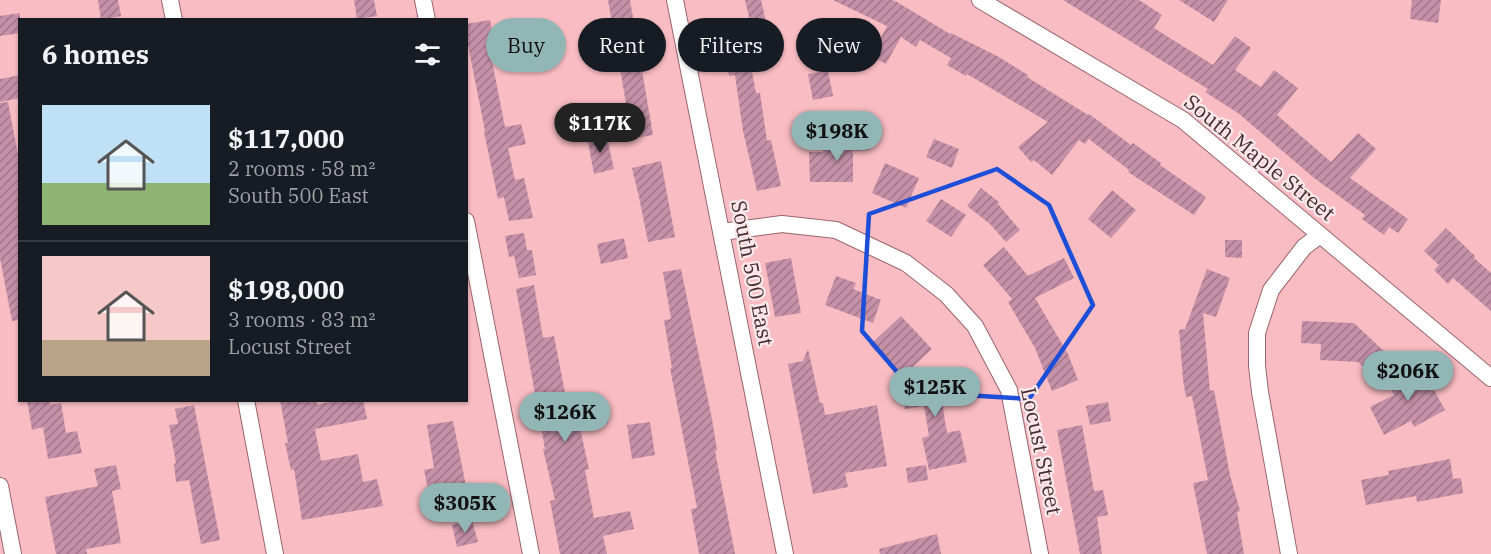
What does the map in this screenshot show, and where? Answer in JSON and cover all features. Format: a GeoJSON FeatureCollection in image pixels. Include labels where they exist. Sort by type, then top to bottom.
{"type":"FeatureCollection","features":[{"type":"Feature","properties":{"kind":"street"},"geometry":{"type":"LineString","coordinates":[[170,0],[174,18]]}},
{"type":"Feature","properties":{"kind":"street"},"geometry":{"type":"LineString","coordinates":[[423,0],[427,18]]}},
{"type":"Feature","properties":{"kind":"street","name":"South 500 East"},"geometry":{"type":"LineString","coordinates":[[675,0],[786,554]]}},
{"type":"Feature","properties":{"kind":"street","name":"South Maple Street"},"geometry":{"type":"LineString","coordinates":[[980,0],[1184,120],[1491,378]]}},
{"type":"Feature","properties":{"kind":"street","name":"Locust Street"},"geometry":{"type":"LineString","coordinates":[[722,232],[782,224],[836,230],[906,263],[946,294],[975,326],[1009,390],[1041,554]]}},
{"type":"Feature","properties":{"kind":"street"},"geometry":{"type":"LineString","coordinates":[[468,231],[531,554]]}},
{"type":"Feature","properties":{"kind":"street"},"geometry":{"type":"LineString","coordinates":[[1289,554],[1260,392],[1257,333],[1271,290],[1304,247],[1320,235]]}},
{"type":"Feature","properties":{"kind":"street"},"geometry":{"type":"LineString","coordinates":[[246,402],[275,554]]}},
{"type":"Feature","properties":{"kind":"street"},"geometry":{"type":"LineString","coordinates":[[0,486],[13,554]]}},
{"type":"Feature","properties":{"kind":"highlighted area"},"geometry":{"type":"Polygon","coordinates":[[[997,169],[1049,205],[1093,305],[1029,399],[914,392],[862,331],[869,214],[997,169]]]}},
{"type":"Feature","properties":{"kind":"building"},"geometry":{"type":"Polygon","coordinates":[[[98,0],[118,0],[121,16],[101,18],[98,0]]]}},
{"type":"Feature","properties":{"kind":"building"},"geometry":{"type":"Polygon","coordinates":[[[354,0],[374,0],[377,16],[357,18],[354,0]]]}},
{"type":"Feature","properties":{"kind":"building"},"geometry":{"type":"Polygon","coordinates":[[[608,0],[630,0],[633,18],[611,18],[608,0]]]}},
{"type":"Feature","properties":{"kind":"building"},"geometry":{"type":"Polygon","coordinates":[[[745,0],[761,0],[765,18],[749,18],[745,0]]]}},
{"type":"Feature","properties":{"kind":"building"},"geometry":{"type":"Polygon","coordinates":[[[833,0],[892,0],[897,2],[950,34],[997,56],[1028,75],[1027,77],[1089,114],[1131,145],[1133,143],[1206,197],[1194,215],[1128,172],[1129,170],[1089,139],[1085,144],[1079,140],[1052,175],[1034,160],[1031,162],[1018,147],[1048,122],[967,74],[966,76],[947,65],[951,58],[920,40],[916,47],[901,37],[886,64],[882,62],[882,35],[887,26],[882,24],[882,18],[870,18],[833,0]]]}},
{"type":"Feature","properties":{"kind":"building"},"geometry":{"type":"Polygon","coordinates":[[[1063,0],[1139,0],[1162,15],[1154,28],[1213,65],[1235,36],[1251,48],[1235,70],[1261,87],[1274,70],[1298,88],[1277,115],[1331,162],[1358,133],[1376,149],[1350,178],[1408,219],[1398,233],[1389,227],[1384,235],[1362,219],[1365,215],[1314,178],[1238,113],[1205,92],[1208,89],[1063,0]]]}},
{"type":"Feature","properties":{"kind":"building"},"geometry":{"type":"Polygon","coordinates":[[[1179,0],[1228,0],[1214,22],[1179,0]]]}},
{"type":"Feature","properties":{"kind":"building"},"geometry":{"type":"Polygon","coordinates":[[[1412,0],[1441,0],[1438,23],[1410,19],[1412,0]]]}},
{"type":"Feature","properties":{"kind":"building"},"geometry":{"type":"Polygon","coordinates":[[[20,13],[18,33],[0,36],[0,16],[20,13]]]}},
{"type":"Feature","properties":{"kind":"building"},"geometry":{"type":"Polygon","coordinates":[[[486,21],[486,72],[494,72],[505,127],[521,124],[526,144],[508,148],[515,180],[524,178],[533,218],[509,221],[504,197],[498,199],[468,45],[468,24],[486,21]]]}},
{"type":"Feature","properties":{"kind":"building"},"geometry":{"type":"Polygon","coordinates":[[[621,72],[642,72],[653,135],[630,139],[624,109],[627,109],[621,72]]]}},
{"type":"Feature","properties":{"kind":"building"},"geometry":{"type":"Polygon","coordinates":[[[728,72],[752,72],[756,93],[760,93],[767,141],[771,140],[781,186],[757,191],[743,131],[735,75],[729,76],[728,72]]]}},
{"type":"Feature","properties":{"kind":"building"},"geometry":{"type":"Polygon","coordinates":[[[828,72],[833,96],[813,100],[808,74],[828,72]]]}},
{"type":"Feature","properties":{"kind":"building"},"geometry":{"type":"Polygon","coordinates":[[[18,75],[18,98],[0,102],[0,79],[18,75]]]}},
{"type":"Feature","properties":{"kind":"building"},"geometry":{"type":"Polygon","coordinates":[[[8,102],[18,154],[18,320],[12,321],[0,258],[0,103],[8,102]]]}},
{"type":"Feature","properties":{"kind":"building"},"geometry":{"type":"Polygon","coordinates":[[[868,133],[869,150],[853,151],[853,182],[810,182],[809,152],[823,152],[823,149],[850,149],[850,134],[868,133]]]}},
{"type":"Feature","properties":{"kind":"building"},"geometry":{"type":"Polygon","coordinates":[[[606,134],[614,169],[594,174],[587,137],[606,134]]]}},
{"type":"Feature","properties":{"kind":"building"},"geometry":{"type":"Polygon","coordinates":[[[934,139],[959,149],[952,168],[926,157],[934,139]]]}},
{"type":"Feature","properties":{"kind":"building"},"geometry":{"type":"Polygon","coordinates":[[[661,161],[675,237],[648,242],[632,168],[661,161]]]}},
{"type":"Feature","properties":{"kind":"building"},"geometry":{"type":"Polygon","coordinates":[[[885,163],[919,178],[906,208],[872,193],[885,163]]]}},
{"type":"Feature","properties":{"kind":"building"},"geometry":{"type":"Polygon","coordinates":[[[981,188],[999,202],[998,204],[1020,230],[1006,242],[990,224],[967,206],[981,188]]]}},
{"type":"Feature","properties":{"kind":"building"},"geometry":{"type":"Polygon","coordinates":[[[1112,190],[1136,210],[1111,238],[1088,219],[1112,190]]]}},
{"type":"Feature","properties":{"kind":"building"},"geometry":{"type":"Polygon","coordinates":[[[941,199],[966,215],[951,237],[926,221],[941,199]]]}},
{"type":"Feature","properties":{"kind":"building"},"geometry":{"type":"Polygon","coordinates":[[[1446,228],[1491,273],[1491,311],[1453,278],[1448,284],[1434,270],[1439,265],[1424,251],[1446,228]]]}},
{"type":"Feature","properties":{"kind":"building"},"geometry":{"type":"Polygon","coordinates":[[[524,233],[527,250],[532,250],[536,275],[519,278],[514,256],[509,257],[505,236],[524,233]]]}},
{"type":"Feature","properties":{"kind":"building"},"geometry":{"type":"Polygon","coordinates":[[[624,238],[628,258],[601,264],[597,244],[624,238]]]}},
{"type":"Feature","properties":{"kind":"building"},"geometry":{"type":"Polygon","coordinates":[[[1225,240],[1242,240],[1242,258],[1225,257],[1225,240]]]}},
{"type":"Feature","properties":{"kind":"building"},"geometry":{"type":"Polygon","coordinates":[[[1004,247],[1028,276],[1064,258],[1074,278],[1035,298],[1068,354],[1078,380],[1052,391],[1035,348],[1008,302],[1012,299],[983,265],[1004,247]]]}},
{"type":"Feature","properties":{"kind":"building"},"geometry":{"type":"Polygon","coordinates":[[[791,258],[801,313],[775,317],[765,263],[791,258]]]}},
{"type":"Feature","properties":{"kind":"building"},"geometry":{"type":"Polygon","coordinates":[[[681,269],[712,419],[717,450],[715,451],[735,554],[699,554],[691,509],[697,508],[670,368],[672,368],[664,320],[671,319],[663,272],[681,269]]]}},
{"type":"Feature","properties":{"kind":"building"},"geometry":{"type":"Polygon","coordinates":[[[1207,269],[1230,278],[1216,317],[1203,313],[1210,391],[1214,390],[1230,475],[1240,511],[1237,512],[1244,554],[1207,554],[1193,483],[1208,480],[1192,396],[1186,397],[1179,330],[1185,329],[1207,269]]]}},
{"type":"Feature","properties":{"kind":"building"},"geometry":{"type":"Polygon","coordinates":[[[836,276],[856,283],[853,289],[881,300],[873,323],[825,305],[836,276]]]}},
{"type":"Feature","properties":{"kind":"building"},"geometry":{"type":"Polygon","coordinates":[[[534,285],[543,338],[554,336],[568,408],[605,402],[608,423],[580,428],[589,469],[585,470],[594,518],[630,511],[634,529],[603,536],[607,554],[560,554],[550,501],[555,500],[543,449],[545,449],[516,289],[534,285]]]}},
{"type":"Feature","properties":{"kind":"building"},"geometry":{"type":"Polygon","coordinates":[[[901,316],[932,349],[901,378],[870,345],[901,316]]]}},
{"type":"Feature","properties":{"kind":"building"},"geometry":{"type":"Polygon","coordinates":[[[1302,321],[1354,323],[1387,354],[1370,373],[1358,362],[1320,360],[1321,344],[1301,343],[1302,321]]]}},
{"type":"Feature","properties":{"kind":"building"},"geometry":{"type":"Polygon","coordinates":[[[808,349],[820,403],[823,403],[825,415],[877,405],[887,466],[845,473],[848,487],[813,494],[788,364],[803,361],[808,349]]]}},
{"type":"Feature","properties":{"kind":"building"},"geometry":{"type":"Polygon","coordinates":[[[1421,366],[1445,410],[1414,427],[1411,421],[1384,435],[1370,407],[1394,395],[1388,383],[1421,366]]]}},
{"type":"Feature","properties":{"kind":"building"},"geometry":{"type":"Polygon","coordinates":[[[947,371],[952,401],[942,402],[947,433],[960,430],[967,462],[929,470],[922,438],[929,436],[924,406],[905,409],[900,379],[947,371]]]}},
{"type":"Feature","properties":{"kind":"building"},"geometry":{"type":"Polygon","coordinates":[[[27,402],[50,402],[50,405],[61,403],[66,433],[77,431],[82,453],[48,459],[43,427],[32,430],[27,402]]]}},
{"type":"Feature","properties":{"kind":"building"},"geometry":{"type":"Polygon","coordinates":[[[280,402],[316,402],[317,405],[330,402],[363,402],[367,419],[315,429],[321,461],[358,454],[363,482],[377,479],[383,506],[302,520],[294,469],[291,470],[285,443],[288,443],[280,402]]]}},
{"type":"Feature","properties":{"kind":"building"},"geometry":{"type":"Polygon","coordinates":[[[1108,402],[1111,421],[1090,425],[1086,406],[1108,402]]]}},
{"type":"Feature","properties":{"kind":"building"},"geometry":{"type":"Polygon","coordinates":[[[194,405],[220,540],[201,544],[189,480],[176,482],[174,464],[176,463],[169,425],[178,424],[175,409],[194,405]]]}},
{"type":"Feature","properties":{"kind":"building"},"geometry":{"type":"Polygon","coordinates":[[[453,421],[467,491],[430,499],[424,470],[434,468],[427,425],[453,421]]]}},
{"type":"Feature","properties":{"kind":"building"},"geometry":{"type":"Polygon","coordinates":[[[650,422],[655,455],[632,459],[627,425],[650,422]]]}},
{"type":"Feature","properties":{"kind":"building"},"geometry":{"type":"Polygon","coordinates":[[[1082,425],[1094,491],[1103,490],[1108,515],[1097,517],[1102,554],[1080,554],[1057,430],[1082,425]]]}},
{"type":"Feature","properties":{"kind":"building"},"geometry":{"type":"Polygon","coordinates":[[[1450,459],[1453,479],[1461,478],[1463,493],[1417,502],[1416,496],[1366,505],[1361,480],[1389,475],[1388,471],[1450,459]]]}},
{"type":"Feature","properties":{"kind":"building"},"geometry":{"type":"Polygon","coordinates":[[[116,465],[121,489],[112,491],[121,543],[86,549],[87,554],[56,554],[45,497],[98,486],[94,469],[116,465]]]}},
{"type":"Feature","properties":{"kind":"building"},"geometry":{"type":"Polygon","coordinates":[[[926,465],[928,480],[908,483],[906,468],[926,465]]]}},
{"type":"Feature","properties":{"kind":"building"},"geometry":{"type":"Polygon","coordinates":[[[472,520],[478,542],[457,547],[452,525],[472,520]]]}},
{"type":"Feature","properties":{"kind":"building"},"geometry":{"type":"Polygon","coordinates":[[[937,534],[941,554],[880,554],[879,549],[937,534]]]}}]}
